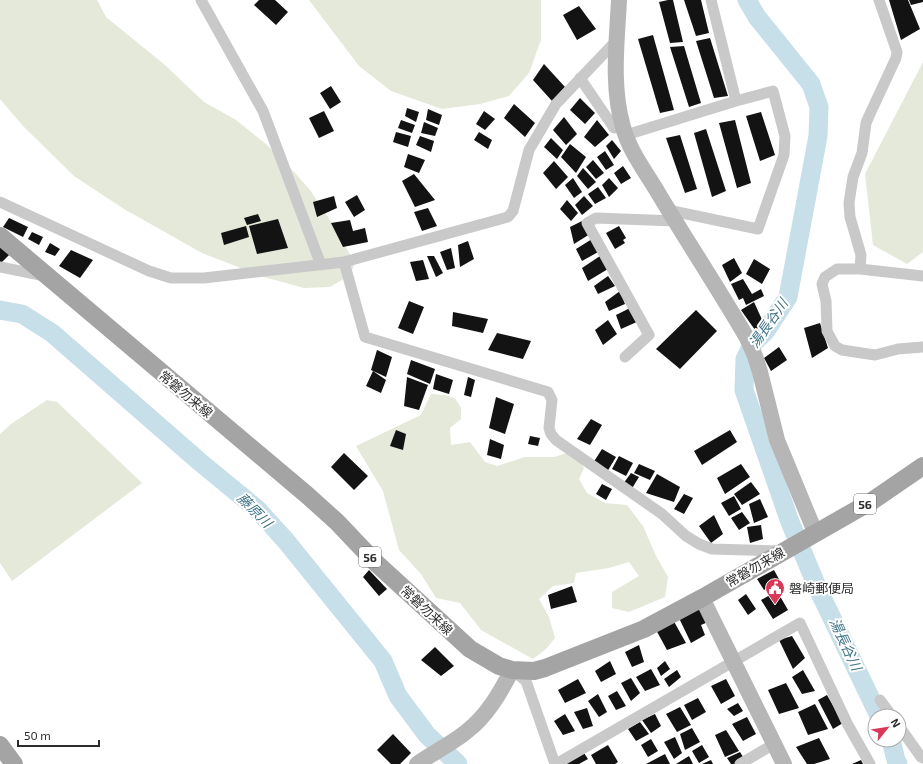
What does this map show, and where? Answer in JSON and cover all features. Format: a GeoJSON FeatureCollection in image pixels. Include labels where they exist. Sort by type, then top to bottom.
{"type":"FeatureCollection","features":[{"type":"Feature","properties":{"kind":"main road","name":"常磐勿来線"},"geometry":{"type":"LineString","coordinates":[[0,236],[307,495],[337,522],[375,562],[470,650],[499,666],[512,670],[534,671],[545,668],[644,629],[702,598],[872,501],[922,467]]}},
{"type":"Feature","properties":{"kind":"main road"},"geometry":{"type":"LineString","coordinates":[[0,745],[14,764]]}},
{"type":"Feature","properties":{"kind":"street"},"geometry":{"type":"LineString","coordinates":[[200,0],[263,111],[321,265]]}},
{"type":"Feature","properties":{"kind":"street"},"geometry":{"type":"LineString","coordinates":[[344,262],[365,337],[548,392],[552,400],[549,428],[551,434],[556,440],[662,514],[686,536],[699,544],[712,549],[798,542],[777,440],[755,356],[747,338],[636,157],[624,131],[618,102],[616,72],[618,0]]}},
{"type":"Feature","properties":{"kind":"street"},"geometry":{"type":"LineString","coordinates":[[711,0],[736,101]]}},
{"type":"Feature","properties":{"kind":"street"},"geometry":{"type":"LineString","coordinates":[[860,269],[861,255],[850,217],[849,203],[853,178],[862,153],[866,124],[896,58],[897,52],[879,0]]}},
{"type":"Feature","properties":{"kind":"street"},"geometry":{"type":"LineString","coordinates":[[0,202],[149,271],[171,278],[204,278],[344,262],[508,217],[513,212],[529,150],[556,104],[617,40]]}},
{"type":"Feature","properties":{"kind":"street"},"geometry":{"type":"LineString","coordinates":[[580,78],[614,128],[624,131],[773,91],[785,136],[784,155],[758,229],[672,216],[596,218],[587,223],[649,336],[625,357]]}},
{"type":"Feature","properties":{"kind":"street"},"geometry":{"type":"LineString","coordinates":[[0,267],[48,276]]}},
{"type":"Feature","properties":{"kind":"street"},"geometry":{"type":"LineString","coordinates":[[923,276],[860,269],[837,269],[825,277],[822,284],[826,301],[827,331],[835,346],[842,350],[875,355],[898,349],[923,347]]}},
{"type":"Feature","properties":{"kind":"street"},"geometry":{"type":"LineString","coordinates":[[702,598],[784,764]]}},
{"type":"Feature","properties":{"kind":"street"},"geometry":{"type":"LineString","coordinates":[[421,761],[467,731],[490,707],[512,670],[526,681],[555,764],[800,623],[848,725],[870,764]]}},
{"type":"Feature","properties":{"kind":"street"},"geometry":{"type":"LineString","coordinates":[[880,700],[886,708]]}},
{"type":"Feature","properties":{"kind":"street"},"geometry":{"type":"LineString","coordinates":[[907,737],[923,758]]}},
{"type":"Feature","properties":{"kind":"street"},"geometry":{"type":"LineString","coordinates":[[740,764],[774,744]]}},
{"type":"Feature","properties":{"kind":"shaded area"},"geometry":{"type":"Polygon","coordinates":[[[0,0],[97,0],[106,17],[165,65],[204,102],[236,120],[266,144],[295,173],[310,190],[330,220],[355,263],[350,275],[330,287],[304,288],[264,277],[202,253],[124,209],[74,176],[23,126],[0,99],[0,0]]]}},
{"type":"Feature","properties":{"kind":"shaded area"},"geometry":{"type":"Polygon","coordinates":[[[309,0],[541,0],[541,40],[529,73],[509,96],[480,104],[442,109],[391,91],[359,66],[309,0]]]}},
{"type":"Feature","properties":{"kind":"shaded area"},"geometry":{"type":"Polygon","coordinates":[[[923,62],[923,252],[907,264],[873,245],[865,174],[923,62]]]}},
{"type":"Feature","properties":{"kind":"shaded area"},"geometry":{"type":"Polygon","coordinates":[[[431,394],[455,398],[461,408],[461,419],[450,428],[451,445],[470,442],[485,462],[497,466],[525,457],[554,457],[573,451],[584,468],[579,479],[587,493],[605,503],[627,505],[643,526],[656,556],[668,577],[665,597],[629,612],[612,608],[612,592],[639,576],[629,562],[609,568],[576,573],[574,583],[553,586],[539,599],[549,617],[555,638],[546,649],[533,659],[481,630],[460,603],[436,598],[421,574],[399,550],[383,491],[356,446],[421,415],[431,394]]]}},
{"type":"Feature","properties":{"kind":"shaded area"},"geometry":{"type":"Polygon","coordinates":[[[47,400],[57,402],[142,483],[12,581],[0,563],[0,434],[11,424],[47,400]]]}},
{"type":"Feature","properties":{"kind":"building"},"geometry":{"type":"Polygon","coordinates":[[[259,0],[275,0],[288,12],[276,25],[254,5],[259,0]]]}},
{"type":"Feature","properties":{"kind":"building"},"geometry":{"type":"Polygon","coordinates":[[[673,0],[683,42],[670,43],[659,2],[673,0]]]}},
{"type":"Feature","properties":{"kind":"building"},"geometry":{"type":"Polygon","coordinates":[[[684,0],[701,0],[709,33],[696,36],[684,0]]]}},
{"type":"Feature","properties":{"kind":"building"},"geometry":{"type":"Polygon","coordinates":[[[889,0],[908,0],[920,29],[901,40],[889,0]]]}},
{"type":"Feature","properties":{"kind":"building"},"geometry":{"type":"Polygon","coordinates":[[[909,0],[923,0],[923,2],[911,5],[909,0]]]}},
{"type":"Feature","properties":{"kind":"building"},"geometry":{"type":"Polygon","coordinates":[[[579,6],[596,29],[577,40],[563,15],[579,6]]]}},
{"type":"Feature","properties":{"kind":"building"},"geometry":{"type":"Polygon","coordinates":[[[653,35],[674,110],[660,113],[638,39],[653,35]]]}},
{"type":"Feature","properties":{"kind":"building"},"geometry":{"type":"Polygon","coordinates":[[[710,38],[728,96],[714,98],[696,41],[710,38]]]}},
{"type":"Feature","properties":{"kind":"building"},"geometry":{"type":"Polygon","coordinates":[[[684,46],[701,103],[689,107],[670,47],[684,46]]]}},
{"type":"Feature","properties":{"kind":"building"},"geometry":{"type":"Polygon","coordinates":[[[544,64],[565,87],[552,101],[533,80],[544,64]]]}},
{"type":"Feature","properties":{"kind":"building"},"geometry":{"type":"Polygon","coordinates":[[[331,86],[341,102],[330,109],[320,93],[331,86]]]}},
{"type":"Feature","properties":{"kind":"building"},"geometry":{"type":"Polygon","coordinates":[[[580,98],[595,113],[585,124],[570,110],[580,98]]]}},
{"type":"Feature","properties":{"kind":"building"},"geometry":{"type":"Polygon","coordinates":[[[514,104],[535,123],[525,137],[504,118],[514,104]]]}},
{"type":"Feature","properties":{"kind":"building"},"geometry":{"type":"Polygon","coordinates":[[[407,108],[419,112],[416,122],[405,116],[407,108]]]}},
{"type":"Feature","properties":{"kind":"building"},"geometry":{"type":"Polygon","coordinates":[[[428,109],[442,115],[439,125],[426,120],[428,109]]]}},
{"type":"Feature","properties":{"kind":"building"},"geometry":{"type":"Polygon","coordinates":[[[324,111],[334,131],[319,138],[309,118],[324,111]]]}},
{"type":"Feature","properties":{"kind":"building"},"geometry":{"type":"Polygon","coordinates":[[[484,111],[495,119],[485,130],[476,124],[484,111]]]}},
{"type":"Feature","properties":{"kind":"building"},"geometry":{"type":"Polygon","coordinates":[[[761,112],[775,155],[760,161],[746,116],[761,112]]]}},
{"type":"Feature","properties":{"kind":"building"},"geometry":{"type":"Polygon","coordinates":[[[564,117],[577,134],[566,145],[553,130],[564,117]]]}},
{"type":"Feature","properties":{"kind":"building"},"geometry":{"type":"Polygon","coordinates":[[[401,120],[415,125],[412,133],[398,128],[401,120]]]}},
{"type":"Feature","properties":{"kind":"building"},"geometry":{"type":"Polygon","coordinates":[[[597,120],[609,135],[595,147],[584,137],[597,120]]]}},
{"type":"Feature","properties":{"kind":"building"},"geometry":{"type":"Polygon","coordinates":[[[735,120],[751,183],[737,188],[719,123],[735,120]]]}},
{"type":"Feature","properties":{"kind":"building"},"geometry":{"type":"Polygon","coordinates":[[[424,122],[438,128],[435,136],[421,133],[424,122]]]}},
{"type":"Feature","properties":{"kind":"building"},"geometry":{"type":"Polygon","coordinates":[[[706,129],[726,191],[712,197],[694,133],[706,129]]]}},
{"type":"Feature","properties":{"kind":"building"},"geometry":{"type":"Polygon","coordinates":[[[396,132],[411,136],[408,147],[393,142],[396,132]]]}},
{"type":"Feature","properties":{"kind":"building"},"geometry":{"type":"Polygon","coordinates":[[[479,132],[492,140],[488,149],[474,140],[479,132]]]}},
{"type":"Feature","properties":{"kind":"building"},"geometry":{"type":"Polygon","coordinates":[[[680,135],[697,189],[685,193],[666,138],[680,135]]]}},
{"type":"Feature","properties":{"kind":"building"},"geometry":{"type":"Polygon","coordinates":[[[420,136],[434,141],[431,152],[416,145],[420,136]]]}},
{"type":"Feature","properties":{"kind":"building"},"geometry":{"type":"Polygon","coordinates":[[[551,138],[563,150],[557,159],[544,147],[551,138]]]}},
{"type":"Feature","properties":{"kind":"building"},"geometry":{"type":"Polygon","coordinates":[[[612,140],[621,151],[614,159],[606,146],[612,140]]]}},
{"type":"Feature","properties":{"kind":"building"},"geometry":{"type":"Polygon","coordinates":[[[570,144],[586,157],[576,173],[561,157],[570,144]]]}},
{"type":"Feature","properties":{"kind":"building"},"geometry":{"type":"Polygon","coordinates":[[[605,151],[614,165],[606,170],[597,157],[605,151]]]}},
{"type":"Feature","properties":{"kind":"building"},"geometry":{"type":"Polygon","coordinates":[[[408,154],[425,160],[419,173],[404,167],[408,154]]]}},
{"type":"Feature","properties":{"kind":"building"},"geometry":{"type":"Polygon","coordinates":[[[593,160],[604,173],[596,179],[586,167],[593,160]]]}},
{"type":"Feature","properties":{"kind":"building"},"geometry":{"type":"Polygon","coordinates":[[[554,161],[568,177],[556,189],[543,173],[554,161]]]}},
{"type":"Feature","properties":{"kind":"building"},"geometry":{"type":"Polygon","coordinates":[[[623,166],[631,178],[621,184],[614,173],[623,166]]]}},
{"type":"Feature","properties":{"kind":"building"},"geometry":{"type":"Polygon","coordinates":[[[583,168],[596,182],[588,189],[577,176],[583,168]]]}},
{"type":"Feature","properties":{"kind":"building"},"geometry":{"type":"Polygon","coordinates":[[[414,174],[435,200],[415,207],[402,181],[414,174]]]}},
{"type":"Feature","properties":{"kind":"building"},"geometry":{"type":"Polygon","coordinates":[[[573,178],[582,192],[574,198],[565,185],[573,178]]]}},
{"type":"Feature","properties":{"kind":"building"},"geometry":{"type":"Polygon","coordinates":[[[609,178],[618,188],[609,197],[602,185],[609,178]]]}},
{"type":"Feature","properties":{"kind":"building"},"geometry":{"type":"Polygon","coordinates":[[[598,187],[606,198],[595,204],[588,194],[598,187]]]}},
{"type":"Feature","properties":{"kind":"building"},"geometry":{"type":"Polygon","coordinates":[[[357,195],[365,210],[354,217],[345,202],[357,195]]]}},
{"type":"Feature","properties":{"kind":"building"},"geometry":{"type":"Polygon","coordinates":[[[334,196],[337,208],[317,217],[313,202],[334,196]]]}},
{"type":"Feature","properties":{"kind":"building"},"geometry":{"type":"Polygon","coordinates":[[[584,196],[593,206],[582,215],[575,205],[584,196]]]}},
{"type":"Feature","properties":{"kind":"building"},"geometry":{"type":"Polygon","coordinates":[[[567,200],[578,213],[571,221],[560,209],[567,200]]]}},
{"type":"Feature","properties":{"kind":"building"},"geometry":{"type":"Polygon","coordinates":[[[428,208],[437,226],[422,231],[414,212],[428,208]]]}},
{"type":"Feature","properties":{"kind":"building"},"geometry":{"type":"Polygon","coordinates":[[[258,214],[261,221],[247,225],[244,218],[258,214]]]}},
{"type":"Feature","properties":{"kind":"building"},"geometry":{"type":"Polygon","coordinates":[[[9,218],[28,227],[23,237],[3,227],[9,218]]]}},
{"type":"Feature","properties":{"kind":"building"},"geometry":{"type":"Polygon","coordinates":[[[278,219],[288,248],[257,254],[249,226],[278,219]]]}},
{"type":"Feature","properties":{"kind":"building"},"geometry":{"type":"Polygon","coordinates":[[[350,220],[353,231],[365,228],[368,242],[343,247],[331,223],[350,220]]]}},
{"type":"Feature","properties":{"kind":"building"},"geometry":{"type":"Polygon","coordinates":[[[582,221],[590,234],[574,244],[570,227],[582,221]]]}},
{"type":"Feature","properties":{"kind":"building"},"geometry":{"type":"Polygon","coordinates":[[[246,226],[249,237],[224,245],[221,233],[246,226]]]}},
{"type":"Feature","properties":{"kind":"building"},"geometry":{"type":"Polygon","coordinates":[[[619,226],[626,238],[623,240],[625,243],[615,249],[606,233],[619,226]]]}},
{"type":"Feature","properties":{"kind":"building"},"geometry":{"type":"Polygon","coordinates":[[[32,232],[43,237],[39,245],[28,239],[32,232]]]}},
{"type":"Feature","properties":{"kind":"building"},"geometry":{"type":"Polygon","coordinates":[[[592,239],[600,251],[582,261],[576,249],[592,239]]]}},
{"type":"Feature","properties":{"kind":"building"},"geometry":{"type":"Polygon","coordinates":[[[468,241],[474,259],[460,267],[458,245],[468,241]]]}},
{"type":"Feature","properties":{"kind":"building"},"geometry":{"type":"Polygon","coordinates":[[[50,243],[60,249],[55,256],[45,252],[50,243]]]}},
{"type":"Feature","properties":{"kind":"building"},"geometry":{"type":"Polygon","coordinates":[[[0,245],[11,253],[0,264],[0,245]]]}},
{"type":"Feature","properties":{"kind":"building"},"geometry":{"type":"Polygon","coordinates":[[[451,248],[455,268],[447,270],[440,252],[451,248]]]}},
{"type":"Feature","properties":{"kind":"building"},"geometry":{"type":"Polygon","coordinates":[[[71,250],[93,260],[80,278],[59,266],[71,250]]]}},
{"type":"Feature","properties":{"kind":"building"},"geometry":{"type":"Polygon","coordinates":[[[427,256],[434,256],[443,273],[436,277],[427,256]]]}},
{"type":"Feature","properties":{"kind":"building"},"geometry":{"type":"Polygon","coordinates":[[[600,256],[608,269],[588,281],[582,268],[600,256]]]}},
{"type":"Feature","properties":{"kind":"building"},"geometry":{"type":"Polygon","coordinates":[[[734,258],[742,273],[730,282],[722,265],[734,258]]]}},
{"type":"Feature","properties":{"kind":"building"},"geometry":{"type":"Polygon","coordinates":[[[754,259],[770,269],[762,284],[746,274],[754,259]]]}},
{"type":"Feature","properties":{"kind":"building"},"geometry":{"type":"Polygon","coordinates":[[[423,260],[429,279],[416,281],[410,262],[423,260]]]}},
{"type":"Feature","properties":{"kind":"building"},"geometry":{"type":"Polygon","coordinates":[[[608,276],[615,286],[598,294],[594,286],[608,276]]]}},
{"type":"Feature","properties":{"kind":"building"},"geometry":{"type":"Polygon","coordinates":[[[743,279],[752,294],[761,289],[764,296],[746,305],[743,298],[739,300],[731,284],[743,279]]]}},
{"type":"Feature","properties":{"kind":"building"},"geometry":{"type":"Polygon","coordinates":[[[620,291],[625,304],[609,311],[605,302],[620,291]]]}},
{"type":"Feature","properties":{"kind":"building"},"geometry":{"type":"Polygon","coordinates":[[[409,301],[424,307],[413,334],[398,328],[409,301]]]}},
{"type":"Feature","properties":{"kind":"building"},"geometry":{"type":"Polygon","coordinates":[[[754,302],[764,324],[755,330],[741,310],[754,302]]]}},
{"type":"Feature","properties":{"kind":"building"},"geometry":{"type":"Polygon","coordinates":[[[630,308],[639,321],[621,329],[616,315],[630,308]]]}},
{"type":"Feature","properties":{"kind":"building"},"geometry":{"type":"Polygon","coordinates":[[[696,310],[717,331],[680,369],[656,349],[696,310]]]}},
{"type":"Feature","properties":{"kind":"building"},"geometry":{"type":"Polygon","coordinates":[[[453,312],[488,319],[483,333],[452,326],[453,312]]]}},
{"type":"Feature","properties":{"kind":"building"},"geometry":{"type":"Polygon","coordinates":[[[608,320],[617,334],[603,345],[595,330],[608,320]]]}},
{"type":"Feature","properties":{"kind":"building"},"geometry":{"type":"Polygon","coordinates":[[[820,323],[828,348],[812,358],[804,328],[820,323]]]}},
{"type":"Feature","properties":{"kind":"building"},"geometry":{"type":"Polygon","coordinates":[[[497,333],[531,341],[523,359],[488,350],[497,333]]]}},
{"type":"Feature","properties":{"kind":"building"},"geometry":{"type":"Polygon","coordinates":[[[779,347],[787,360],[771,371],[764,358],[779,347]]]}},
{"type":"Feature","properties":{"kind":"building"},"geometry":{"type":"Polygon","coordinates":[[[377,350],[392,357],[386,377],[371,370],[377,350]]]}},
{"type":"Feature","properties":{"kind":"building"},"geometry":{"type":"Polygon","coordinates":[[[411,360],[435,369],[430,384],[407,374],[411,360]]]}},
{"type":"Feature","properties":{"kind":"building"},"geometry":{"type":"Polygon","coordinates":[[[373,371],[386,380],[381,393],[366,386],[373,371]]]}},
{"type":"Feature","properties":{"kind":"building"},"geometry":{"type":"Polygon","coordinates":[[[436,374],[453,380],[449,394],[433,389],[436,374]]]}},
{"type":"Feature","properties":{"kind":"building"},"geometry":{"type":"Polygon","coordinates":[[[407,377],[428,385],[419,410],[404,406],[407,377]]]}},
{"type":"Feature","properties":{"kind":"building"},"geometry":{"type":"Polygon","coordinates":[[[468,377],[475,380],[471,397],[464,395],[468,377]]]}},
{"type":"Feature","properties":{"kind":"building"},"geometry":{"type":"Polygon","coordinates":[[[496,397],[514,404],[505,434],[489,428],[496,397]]]}},
{"type":"Feature","properties":{"kind":"building"},"geometry":{"type":"Polygon","coordinates":[[[591,419],[602,425],[590,445],[577,439],[591,419]]]}},
{"type":"Feature","properties":{"kind":"building"},"geometry":{"type":"Polygon","coordinates":[[[396,430],[406,434],[403,450],[390,446],[396,430]]]}},
{"type":"Feature","properties":{"kind":"building"},"geometry":{"type":"Polygon","coordinates":[[[730,430],[737,442],[702,465],[694,451],[730,430]]]}},
{"type":"Feature","properties":{"kind":"building"},"geometry":{"type":"Polygon","coordinates":[[[530,436],[540,438],[538,446],[528,444],[530,436]]]}},
{"type":"Feature","properties":{"kind":"building"},"geometry":{"type":"Polygon","coordinates":[[[490,439],[504,445],[501,459],[487,455],[490,439]]]}},
{"type":"Feature","properties":{"kind":"building"},"geometry":{"type":"Polygon","coordinates":[[[602,449],[616,457],[607,472],[593,463],[602,449]]]}},
{"type":"Feature","properties":{"kind":"building"},"geometry":{"type":"Polygon","coordinates":[[[344,453],[368,476],[354,490],[331,467],[344,453]]]}},
{"type":"Feature","properties":{"kind":"building"},"geometry":{"type":"Polygon","coordinates":[[[619,456],[633,463],[626,476],[612,469],[619,456]]]}},
{"type":"Feature","properties":{"kind":"building"},"geometry":{"type":"Polygon","coordinates":[[[639,464],[655,471],[650,480],[634,473],[639,464]]]}},
{"type":"Feature","properties":{"kind":"building"},"geometry":{"type":"Polygon","coordinates":[[[741,464],[750,477],[725,494],[717,478],[741,464]]]}},
{"type":"Feature","properties":{"kind":"building"},"geometry":{"type":"Polygon","coordinates":[[[631,473],[639,477],[631,490],[623,484],[631,473]]]}},
{"type":"Feature","properties":{"kind":"building"},"geometry":{"type":"Polygon","coordinates":[[[657,474],[680,487],[674,502],[646,493],[657,474]]]}},
{"type":"Feature","properties":{"kind":"building"},"geometry":{"type":"Polygon","coordinates":[[[751,482],[760,494],[742,505],[734,494],[751,482]]]}},
{"type":"Feature","properties":{"kind":"building"},"geometry":{"type":"Polygon","coordinates":[[[602,484],[612,489],[606,500],[596,494],[602,484]]]}},
{"type":"Feature","properties":{"kind":"building"},"geometry":{"type":"Polygon","coordinates":[[[684,494],[693,498],[684,514],[674,509],[684,494]]]}},
{"type":"Feature","properties":{"kind":"building"},"geometry":{"type":"Polygon","coordinates":[[[734,496],[741,509],[729,516],[721,503],[734,496]]]}},
{"type":"Feature","properties":{"kind":"building"},"geometry":{"type":"Polygon","coordinates":[[[760,499],[768,517],[754,523],[749,504],[760,499]]]}},
{"type":"Feature","properties":{"kind":"building"},"geometry":{"type":"Polygon","coordinates":[[[742,512],[750,523],[739,530],[731,518],[742,512]]]}},
{"type":"Feature","properties":{"kind":"building"},"geometry":{"type":"Polygon","coordinates":[[[714,515],[723,534],[711,543],[699,526],[714,515]]]}},
{"type":"Feature","properties":{"kind":"building"},"geometry":{"type":"Polygon","coordinates":[[[761,525],[763,539],[750,543],[747,527],[761,525]]]}},
{"type":"Feature","properties":{"kind":"building"},"geometry":{"type":"Polygon","coordinates":[[[369,570],[387,589],[379,596],[363,577],[369,570]]]}},
{"type":"Feature","properties":{"kind":"building"},"geometry":{"type":"Polygon","coordinates":[[[774,570],[780,581],[764,590],[757,579],[774,570]]]}},
{"type":"Feature","properties":{"kind":"building"},"geometry":{"type":"Polygon","coordinates":[[[572,586],[577,602],[551,609],[548,595],[572,586]]]}},
{"type":"Feature","properties":{"kind":"building"},"geometry":{"type":"Polygon","coordinates":[[[777,591],[788,610],[773,619],[761,600],[777,591]]]}},
{"type":"Feature","properties":{"kind":"building"},"geometry":{"type":"Polygon","coordinates":[[[746,594],[756,609],[748,615],[738,600],[746,594]]]}},
{"type":"Feature","properties":{"kind":"building"},"geometry":{"type":"Polygon","coordinates":[[[698,606],[708,622],[701,625],[705,635],[691,643],[678,616],[698,606]]]}},
{"type":"Feature","properties":{"kind":"building"},"geometry":{"type":"Polygon","coordinates":[[[672,618],[686,643],[667,650],[655,628],[672,618]]]}},
{"type":"Feature","properties":{"kind":"building"},"geometry":{"type":"Polygon","coordinates":[[[792,636],[805,658],[793,669],[779,640],[792,636]]]}},
{"type":"Feature","properties":{"kind":"building"},"geometry":{"type":"Polygon","coordinates":[[[639,645],[644,662],[632,667],[625,652],[639,645]]]}},
{"type":"Feature","properties":{"kind":"building"},"geometry":{"type":"Polygon","coordinates":[[[435,647],[454,666],[441,676],[421,660],[435,647]]]}},
{"type":"Feature","properties":{"kind":"building"},"geometry":{"type":"Polygon","coordinates":[[[610,661],[616,674],[601,682],[595,671],[610,661]]]}},
{"type":"Feature","properties":{"kind":"building"},"geometry":{"type":"Polygon","coordinates":[[[665,661],[670,669],[661,676],[657,668],[665,661]]]}},
{"type":"Feature","properties":{"kind":"building"},"geometry":{"type":"Polygon","coordinates":[[[651,669],[660,685],[645,691],[636,677],[651,669]]]}},
{"type":"Feature","properties":{"kind":"building"},"geometry":{"type":"Polygon","coordinates":[[[677,670],[681,677],[669,687],[664,679],[677,670]]]}},
{"type":"Feature","properties":{"kind":"building"},"geometry":{"type":"Polygon","coordinates":[[[803,670],[815,691],[802,694],[792,677],[803,670]]]}},
{"type":"Feature","properties":{"kind":"building"},"geometry":{"type":"Polygon","coordinates":[[[631,678],[640,693],[631,701],[621,683],[631,678]]]}},
{"type":"Feature","properties":{"kind":"building"},"geometry":{"type":"Polygon","coordinates":[[[578,679],[586,693],[565,703],[558,690],[578,679]]]}},
{"type":"Feature","properties":{"kind":"building"},"geometry":{"type":"Polygon","coordinates":[[[726,679],[735,696],[721,704],[711,686],[726,679]]]}},
{"type":"Feature","properties":{"kind":"building"},"geometry":{"type":"Polygon","coordinates":[[[786,683],[799,708],[779,714],[768,690],[786,683]]]}},
{"type":"Feature","properties":{"kind":"building"},"geometry":{"type":"Polygon","coordinates":[[[617,691],[626,706],[616,710],[608,696],[617,691]]]}},
{"type":"Feature","properties":{"kind":"building"},"geometry":{"type":"Polygon","coordinates":[[[598,694],[607,712],[599,717],[588,701],[598,694]]]}},
{"type":"Feature","properties":{"kind":"building"},"geometry":{"type":"Polygon","coordinates":[[[827,695],[843,723],[833,729],[818,700],[827,695]]]}},
{"type":"Feature","properties":{"kind":"building"},"geometry":{"type":"Polygon","coordinates":[[[698,698],[706,712],[692,720],[684,705],[698,698]]]}},
{"type":"Feature","properties":{"kind":"building"},"geometry":{"type":"Polygon","coordinates":[[[738,703],[743,711],[734,716],[727,709],[738,703]]]}},
{"type":"Feature","properties":{"kind":"building"},"geometry":{"type":"Polygon","coordinates":[[[815,704],[828,729],[808,735],[798,712],[815,704]]]}},
{"type":"Feature","properties":{"kind":"building"},"geometry":{"type":"Polygon","coordinates":[[[680,707],[691,725],[677,732],[666,714],[680,707]]]}},
{"type":"Feature","properties":{"kind":"building"},"geometry":{"type":"Polygon","coordinates":[[[587,708],[593,726],[583,729],[574,712],[587,708]]]}},
{"type":"Feature","properties":{"kind":"building"},"geometry":{"type":"Polygon","coordinates":[[[565,714],[575,731],[563,735],[554,721],[565,714]]]}},
{"type":"Feature","properties":{"kind":"building"},"geometry":{"type":"Polygon","coordinates":[[[655,714],[661,726],[651,733],[642,720],[655,714]]]}},
{"type":"Feature","properties":{"kind":"building"},"geometry":{"type":"Polygon","coordinates":[[[747,717],[756,734],[743,741],[732,724],[747,717]]]}},
{"type":"Feature","properties":{"kind":"building"},"geometry":{"type":"Polygon","coordinates":[[[640,722],[649,734],[636,741],[628,729],[640,722]]]}},
{"type":"Feature","properties":{"kind":"building"},"geometry":{"type":"Polygon","coordinates":[[[692,728],[700,742],[685,750],[680,734],[692,728]]]}},
{"type":"Feature","properties":{"kind":"building"},"geometry":{"type":"Polygon","coordinates":[[[726,730],[739,751],[725,757],[715,735],[726,730]]]}},
{"type":"Feature","properties":{"kind":"building"},"geometry":{"type":"Polygon","coordinates":[[[393,734],[411,753],[400,764],[391,764],[377,750],[393,734]]]}},
{"type":"Feature","properties":{"kind":"building"},"geometry":{"type":"Polygon","coordinates":[[[675,737],[682,753],[674,759],[664,742],[675,737]]]}},
{"type":"Feature","properties":{"kind":"building"},"geometry":{"type":"Polygon","coordinates":[[[819,738],[830,759],[814,764],[807,764],[796,747],[819,738]]]}},
{"type":"Feature","properties":{"kind":"building"},"geometry":{"type":"Polygon","coordinates":[[[651,739],[658,751],[648,757],[641,745],[651,739]]]}},
{"type":"Feature","properties":{"kind":"building"},"geometry":{"type":"Polygon","coordinates":[[[608,745],[618,762],[615,764],[596,764],[591,755],[608,745]]]}},
{"type":"Feature","properties":{"kind":"building"},"geometry":{"type":"Polygon","coordinates":[[[702,745],[709,757],[699,763],[692,751],[702,745]]]}},
{"type":"Feature","properties":{"kind":"building"},"geometry":{"type":"Polygon","coordinates":[[[582,750],[588,759],[579,764],[567,764],[565,759],[582,750]]]}},
{"type":"Feature","properties":{"kind":"building"},"geometry":{"type":"Polygon","coordinates":[[[740,752],[745,760],[738,764],[731,764],[727,758],[740,752]]]}},
{"type":"Feature","properties":{"kind":"building"},"geometry":{"type":"Polygon","coordinates":[[[665,754],[670,764],[646,764],[665,754]]]}},
{"type":"Feature","properties":{"kind":"building"},"geometry":{"type":"Polygon","coordinates":[[[689,756],[693,764],[676,764],[689,756]]]}},
{"type":"Feature","properties":{"kind":"building"},"geometry":{"type":"Polygon","coordinates":[[[711,760],[713,764],[702,764],[711,760]]]}},
{"type":"Feature","properties":{"kind":"building"},"geometry":{"type":"Polygon","coordinates":[[[861,760],[863,764],[852,764],[861,760]]]}},
{"type":"Feature","properties":{"kind":"waterway","name":"湯長谷川"},"geometry":{"type":"LineString","coordinates":[[747,0],[757,17],[811,84],[819,107],[818,136],[788,297],[765,332],[753,343],[745,359],[744,390],[790,522],[818,589],[875,708]]}},
{"type":"Feature","properties":{"kind":"waterway","name":"藤原川"},"geometry":{"type":"LineString","coordinates":[[0,310],[22,314],[52,333],[200,462],[257,509],[286,541],[383,661],[398,696],[427,735],[458,764]]}},
{"type":"Feature","properties":{"kind":"waterway","name":"湯長谷川"},"geometry":{"type":"LineString","coordinates":[[893,748],[898,764]]}},
{"type":"Feature","properties":{"kind":"place","name":"磐崎郵便局"},"geometry":{"type":"Point","coordinates":[775,605]}}]}
